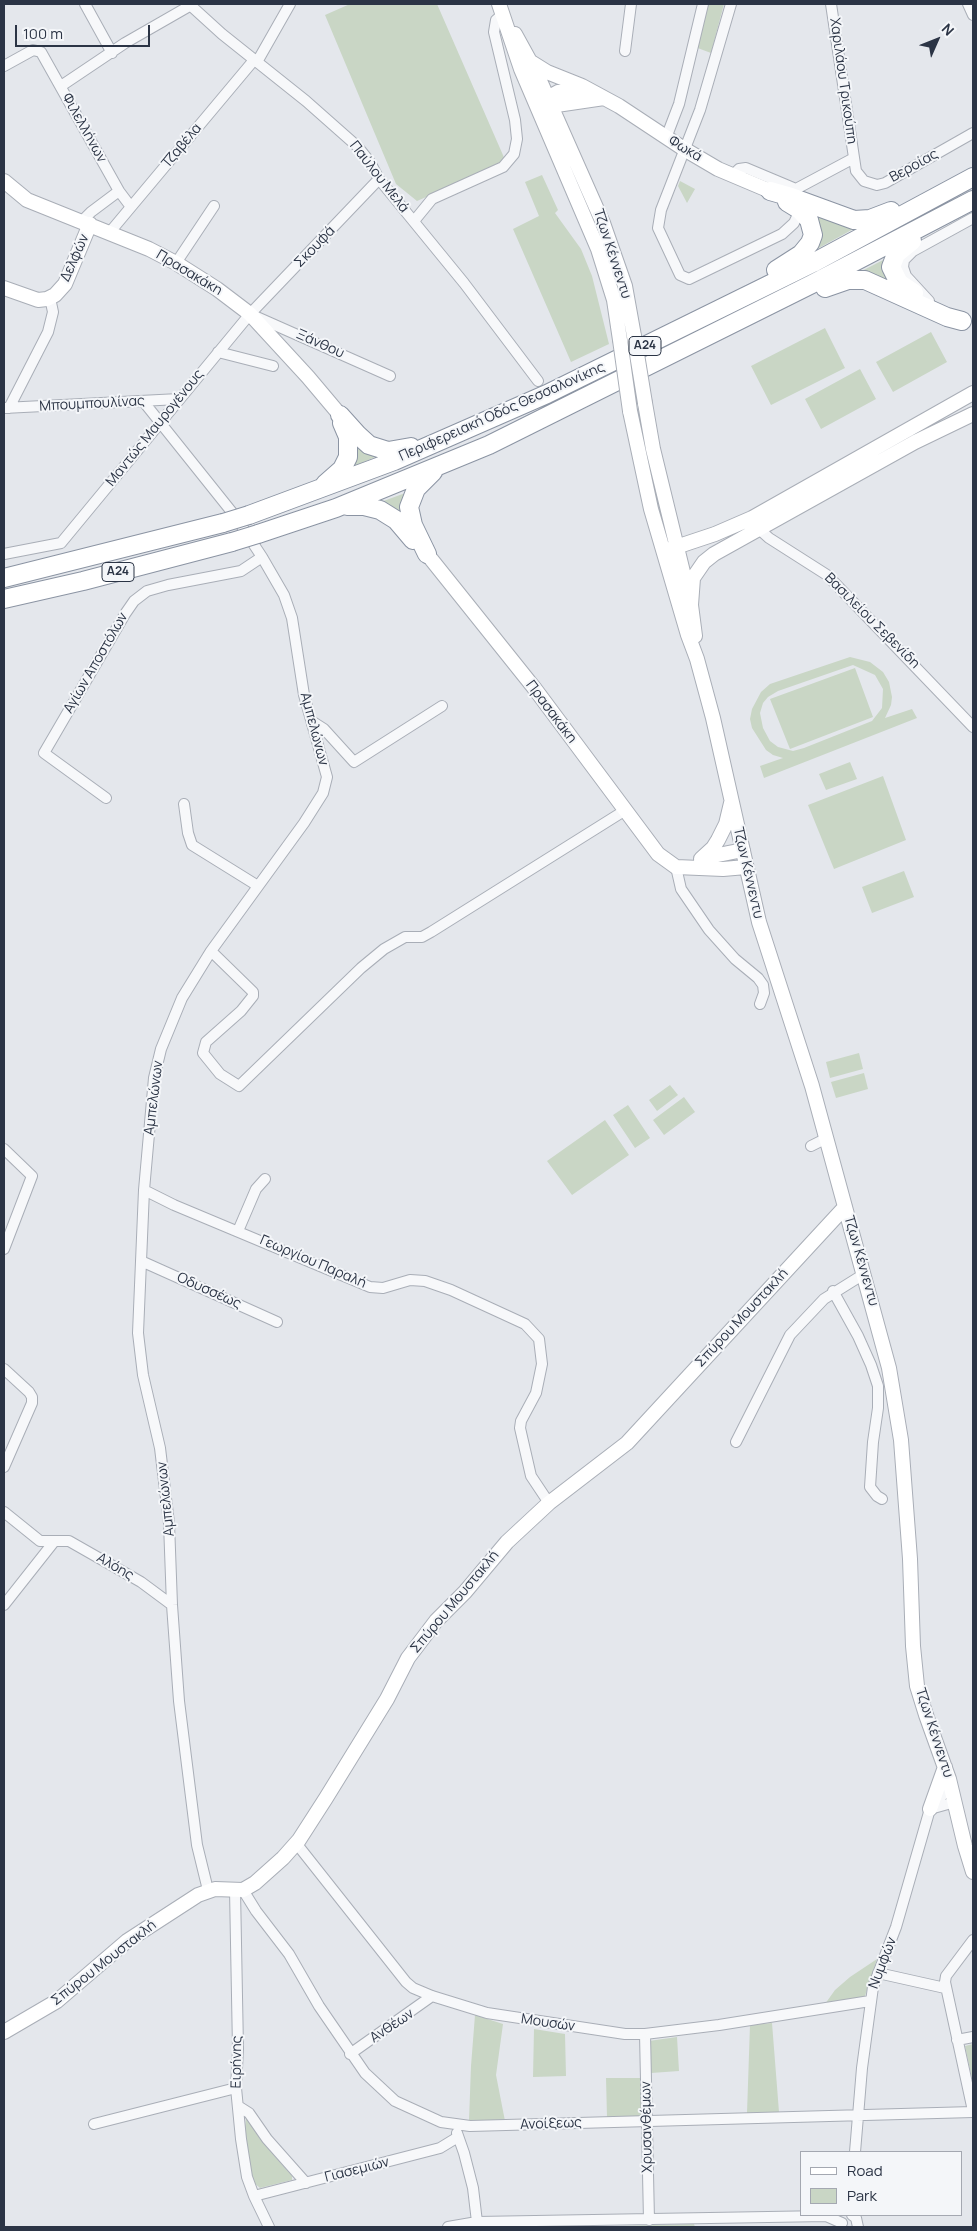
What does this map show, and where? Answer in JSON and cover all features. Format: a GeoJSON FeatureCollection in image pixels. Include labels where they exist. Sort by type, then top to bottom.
{"type":"FeatureCollection","features":[{"type":"Feature","properties":{"kind":"highway"},"geometry":{"type":"LineString","coordinates":[[770,191],[847,218],[862,220],[885,214],[932,190],[973,175]]}},
{"type":"Feature","properties":{"kind":"highway","name":"Περιφερειακή Οδός Θεσσαλονίκης"},"geometry":{"type":"LineString","coordinates":[[4,578],[249,515],[307,495],[435,443],[547,394],[813,263],[973,175]]}},
{"type":"Feature","properties":{"kind":"highway"},"geometry":{"type":"LineString","coordinates":[[704,317],[736,293],[790,262],[803,252],[811,240],[813,232],[810,222],[800,210],[770,191]]}},
{"type":"Feature","properties":{"kind":"highway","name":"Περιφερειακή Οδός Θεσσαλονίκης"},"geometry":{"type":"LineString","coordinates":[[4,599],[83,581],[232,542],[336,508],[447,463],[515,432],[695,343],[973,200]]}},
{"type":"Feature","properties":{"kind":"highway"},"geometry":{"type":"LineString","coordinates":[[968,323],[951,311],[899,283],[893,273],[893,258],[901,249],[916,238],[973,205]]}},
{"type":"Feature","properties":{"kind":"highway"},"geometry":{"type":"LineString","coordinates":[[695,343],[738,327],[832,285],[856,279],[881,286],[948,318],[968,323]]}},
{"type":"Feature","properties":{"kind":"highway"},"geometry":{"type":"LineString","coordinates":[[340,415],[362,439],[379,449],[392,450],[435,443]]}},
{"type":"Feature","properties":{"kind":"highway"},"geometry":{"type":"LineString","coordinates":[[307,495],[332,479],[346,462],[349,440],[340,415]]}},
{"type":"Feature","properties":{"kind":"highway"},"geometry":{"type":"LineString","coordinates":[[428,554],[410,519],[409,507],[414,493],[420,485],[447,463]]}},
{"type":"Feature","properties":{"kind":"highway"},"geometry":{"type":"LineString","coordinates":[[336,508],[352,505],[380,510],[396,520],[420,548],[428,554]]}},
{"type":"Feature","properties":{"kind":"main road","name":"Τζων Κέννεντυ"},"geometry":{"type":"LineString","coordinates":[[501,9],[531,61],[543,104],[598,249],[614,300],[630,412],[651,509],[673,556],[691,604],[697,659]]}},
{"type":"Feature","properties":{"kind":"main road","name":"Τζων Κέννεντυ"},"geometry":{"type":"LineString","coordinates":[[501,9],[519,62],[543,104],[561,127],[597,207],[625,286],[688,635],[697,659],[770,961],[826,1138],[890,1368],[900,1420],[917,1686],[952,1788],[973,1872]]}},
{"type":"Feature","properties":{"kind":"main road","name":"Φωκά"},"geometry":{"type":"LineString","coordinates":[[531,61],[586,96],[604,98],[684,149],[732,176],[770,191]]}},
{"type":"Feature","properties":{"kind":"main road"},"geometry":{"type":"LineString","coordinates":[[543,104],[568,90],[586,96]]}},
{"type":"Feature","properties":{"kind":"main road"},"geometry":{"type":"LineString","coordinates":[[561,127],[566,113],[586,96]]}},
{"type":"Feature","properties":{"kind":"main road","name":"Πρασακάκη"},"geometry":{"type":"LineString","coordinates":[[4,181],[27,200],[110,232],[176,263],[217,288],[250,314],[315,384],[340,415]]}},
{"type":"Feature","properties":{"kind":"main road","name":"Δελφών"},"geometry":{"type":"LineString","coordinates":[[50,298],[60,291],[65,284],[86,223]]}},
{"type":"Feature","properties":{"kind":"main road"},"geometry":{"type":"LineString","coordinates":[[4,288],[38,300],[50,298]]}},
{"type":"Feature","properties":{"kind":"main road"},"geometry":{"type":"LineString","coordinates":[[673,556],[715,534],[752,518],[973,393]]}},
{"type":"Feature","properties":{"kind":"main road"},"geometry":{"type":"LineString","coordinates":[[691,604],[692,584],[696,573],[711,556],[915,442],[973,414]]}},
{"type":"Feature","properties":{"kind":"main road"},"geometry":{"type":"LineString","coordinates":[[673,556],[705,554],[732,543]]}},
{"type":"Feature","properties":{"kind":"main road","name":"Πρασακάκη"},"geometry":{"type":"LineString","coordinates":[[428,554],[530,682],[651,846],[663,859],[680,867]]}},
{"type":"Feature","properties":{"kind":"main road"},"geometry":{"type":"LineString","coordinates":[[680,867],[700,858],[713,848],[726,824],[732,800]]}},
{"type":"Feature","properties":{"kind":"main road"},"geometry":{"type":"LineString","coordinates":[[700,858],[743,850]]}},
{"type":"Feature","properties":{"kind":"main road"},"geometry":{"type":"LineString","coordinates":[[680,867],[723,869],[746,866]]}},
{"type":"Feature","properties":{"kind":"main road","name":"Σπύρου Μουστακλή"},"geometry":{"type":"LineString","coordinates":[[239,1890],[262,1877],[296,1843],[369,1729],[414,1649],[500,1549],[549,1503],[627,1443],[845,1206]]}},
{"type":"Feature","properties":{"kind":"main road"},"geometry":{"type":"LineString","coordinates":[[930,1809],[945,1767]]}},
{"type":"Feature","properties":{"kind":"main road"},"geometry":{"type":"LineString","coordinates":[[208,1890],[218,1888],[239,1890]]}},
{"type":"Feature","properties":{"kind":"main road","name":"Σπύρου Μουστακλή"},"geometry":{"type":"LineString","coordinates":[[4,2032],[62,1998],[127,1941],[208,1890]]}},
{"type":"Feature","properties":{"kind":"street"},"geometry":{"type":"LineString","coordinates":[[85,4],[112,53]]}},
{"type":"Feature","properties":{"kind":"street"},"geometry":{"type":"LineString","coordinates":[[61,86],[191,4]]}},
{"type":"Feature","properties":{"kind":"street","name":"Παύλου Μελά"},"geometry":{"type":"LineString","coordinates":[[191,4],[255,61],[344,134],[370,162],[379,179],[414,221],[538,381]]}},
{"type":"Feature","properties":{"kind":"street","name":"Τζαβέλα"},"geometry":{"type":"LineString","coordinates":[[110,232],[255,61],[290,4]]}},
{"type":"Feature","properties":{"kind":"street"},"geometry":{"type":"LineString","coordinates":[[625,51],[631,4]]}},
{"type":"Feature","properties":{"kind":"street"},"geometry":{"type":"LineString","coordinates":[[666,138],[679,104],[703,4]]}},
{"type":"Feature","properties":{"kind":"street"},"geometry":{"type":"LineString","coordinates":[[731,4],[700,110],[657,224],[683,278],[689,280],[782,234],[794,223],[800,210]]}},
{"type":"Feature","properties":{"kind":"street","name":"Χαριλάου Τρικούπη"},"geometry":{"type":"LineString","coordinates":[[831,4],[854,158]]}},
{"type":"Feature","properties":{"kind":"street"},"geometry":{"type":"LineString","coordinates":[[968,4],[973,15]]}},
{"type":"Feature","properties":{"kind":"street"},"geometry":{"type":"LineString","coordinates":[[414,221],[432,199],[502,167],[508,163],[514,154],[517,138],[515,120],[494,32],[496,20],[501,9]]}},
{"type":"Feature","properties":{"kind":"street","name":"Φιλελλήνων"},"geometry":{"type":"LineString","coordinates":[[4,66],[33,50],[37,49],[41,52],[119,191],[131,206]]}},
{"type":"Feature","properties":{"kind":"street","name":"Βεροίας"},"geometry":{"type":"LineString","coordinates":[[854,158],[859,176],[870,184],[877,185],[885,183],[973,133]]}},
{"type":"Feature","properties":{"kind":"street"},"geometry":{"type":"LineString","coordinates":[[732,176],[739,169],[746,168],[796,189],[854,158]]}},
{"type":"Feature","properties":{"kind":"street","name":"Σκουφά"},"geometry":{"type":"LineString","coordinates":[[250,314],[379,179]]}},
{"type":"Feature","properties":{"kind":"street"},"geometry":{"type":"LineString","coordinates":[[86,223],[91,212],[119,191]]}},
{"type":"Feature","properties":{"kind":"street"},"geometry":{"type":"LineString","coordinates":[[176,263],[214,206]]}},
{"type":"Feature","properties":{"kind":"street"},"geometry":{"type":"LineString","coordinates":[[929,300],[906,276],[903,267],[904,260],[913,252],[973,218]]}},
{"type":"Feature","properties":{"kind":"street"},"geometry":{"type":"LineString","coordinates":[[6,408],[48,332],[53,312],[50,298]]}},
{"type":"Feature","properties":{"kind":"street","name":"Μαντώς Μαυρογένους"},"geometry":{"type":"LineString","coordinates":[[4,554],[61,543],[250,314]]}},
{"type":"Feature","properties":{"kind":"street","name":"Ξάνθου"},"geometry":{"type":"LineString","coordinates":[[250,314],[390,376]]}},
{"type":"Feature","properties":{"kind":"street"},"geometry":{"type":"LineString","coordinates":[[218,352],[273,366]]}},
{"type":"Feature","properties":{"kind":"street","name":"Μπουμπουλίνας"},"geometry":{"type":"LineString","coordinates":[[6,408],[179,399]]}},
{"type":"Feature","properties":{"kind":"street","name":"Αμπελώνων"},"geometry":{"type":"LineString","coordinates":[[143,400],[217,492],[262,557],[281,590],[290,610],[304,695],[327,777],[323,793],[304,823],[211,951],[182,998],[160,1049],[154,1078],[144,1190],[138,1333],[143,1374],[160,1448],[169,1523],[172,1605],[179,1700],[197,1845],[208,1890]]}},
{"type":"Feature","properties":{"kind":"street","name":"Βασιλείου Σεβενίδη"},"geometry":{"type":"LineString","coordinates":[[759,529],[768,538],[827,575],[973,727]]}},
{"type":"Feature","properties":{"kind":"street","name":"Αγίων Αποστόλων"},"geometry":{"type":"LineString","coordinates":[[106,798],[44,753],[125,614],[134,601],[147,592],[168,585],[238,572],[251,566],[262,557]]}},
{"type":"Feature","properties":{"kind":"street"},"geometry":{"type":"LineString","coordinates":[[313,722],[324,730],[354,762],[442,706]]}},
{"type":"Feature","properties":{"kind":"street"},"geometry":{"type":"LineString","coordinates":[[184,804],[188,833],[192,845],[258,886]]}},
{"type":"Feature","properties":{"kind":"street"},"geometry":{"type":"LineString","coordinates":[[211,951],[252,992],[253,996],[241,1011],[206,1042],[203,1052],[220,1074],[239,1086],[384,948],[405,937],[422,937],[431,932],[624,811]]}},
{"type":"Feature","properties":{"kind":"street"},"geometry":{"type":"LineString","coordinates":[[680,867],[681,889],[709,930],[735,959],[758,978],[763,985],[764,993],[760,1004]]}},
{"type":"Feature","properties":{"kind":"street"},"geometry":{"type":"LineString","coordinates":[[811,1146],[826,1138]]}},
{"type":"Feature","properties":{"kind":"street"},"geometry":{"type":"LineString","coordinates":[[4,1149],[32,1176],[27,1194],[4,1249]]}},
{"type":"Feature","properties":{"kind":"street"},"geometry":{"type":"LineString","coordinates":[[238,1231],[256,1189],[266,1179]]}},
{"type":"Feature","properties":{"kind":"street","name":"Γεωργίου Παραλή"},"geometry":{"type":"LineString","coordinates":[[144,1190],[174,1205],[370,1287],[383,1288],[410,1280],[425,1281],[486,1306],[528,1326],[538,1339],[542,1364],[536,1393],[521,1421],[520,1428],[531,1476],[549,1503]]}},
{"type":"Feature","properties":{"kind":"street","name":"Οδυσσέως"},"geometry":{"type":"LineString","coordinates":[[140,1261],[277,1322]]}},
{"type":"Feature","properties":{"kind":"street"},"geometry":{"type":"LineString","coordinates":[[736,1442],[790,1335],[824,1299],[864,1274]]}},
{"type":"Feature","properties":{"kind":"street"},"geometry":{"type":"LineString","coordinates":[[833,1292],[858,1336],[878,1386],[878,1408],[873,1442],[870,1487],[876,1496],[882,1500]]}},
{"type":"Feature","properties":{"kind":"street"},"geometry":{"type":"LineString","coordinates":[[4,1369],[29,1392],[32,1397],[32,1403],[4,1467]]}},
{"type":"Feature","properties":{"kind":"street","name":"Αλόης"},"geometry":{"type":"LineString","coordinates":[[4,1512],[40,1541],[53,1543],[69,1541],[141,1582],[172,1605]]}},
{"type":"Feature","properties":{"kind":"street"},"geometry":{"type":"LineString","coordinates":[[4,1605],[53,1543]]}},
{"type":"Feature","properties":{"kind":"street"},"geometry":{"type":"LineString","coordinates":[[930,1809],[938,1799],[952,1788]]}},
{"type":"Feature","properties":{"kind":"street"},"geometry":{"type":"LineString","coordinates":[[930,1809],[955,1802]]}},
{"type":"Feature","properties":{"kind":"street","name":"Νυμφών"},"geometry":{"type":"LineString","coordinates":[[855,2151],[870,2001],[878,1973],[896,1927],[930,1809]]}},
{"type":"Feature","properties":{"kind":"street","name":"Μουσών"},"geometry":{"type":"LineString","coordinates":[[296,1843],[395,1970],[413,1988],[432,1996],[505,2017],[625,2034],[645,2034],[719,2025],[870,2001]]}},
{"type":"Feature","properties":{"kind":"street","name":"Ανοίξεως"},"geometry":{"type":"LineString","coordinates":[[239,1890],[289,1954],[350,2054],[374,2083],[395,2101],[424,2115],[454,2125],[973,2112]]}},
{"type":"Feature","properties":{"kind":"street","name":"Ειρήνης"},"geometry":{"type":"LineString","coordinates":[[239,1890],[236,2088],[242,2155],[254,2196],[269,2227]]}},
{"type":"Feature","properties":{"kind":"street"},"geometry":{"type":"LineString","coordinates":[[973,1940],[946,1976],[946,1988],[973,2112]]}},
{"type":"Feature","properties":{"kind":"street"},"geometry":{"type":"LineString","coordinates":[[878,1973],[946,1988]]}},
{"type":"Feature","properties":{"kind":"street","name":"Ανθέων"},"geometry":{"type":"LineString","coordinates":[[350,2054],[432,1996]]}},
{"type":"Feature","properties":{"kind":"street","name":"Χρυσανθέμων"},"geometry":{"type":"LineString","coordinates":[[645,2034],[649,2220]]}},
{"type":"Feature","properties":{"kind":"street"},"geometry":{"type":"LineString","coordinates":[[957,2040],[973,2037]]}},
{"type":"Feature","properties":{"kind":"street"},"geometry":{"type":"LineString","coordinates":[[94,2124],[236,2088]]}},
{"type":"Feature","properties":{"kind":"street"},"geometry":{"type":"LineString","coordinates":[[238,2106],[249,2113],[267,2139],[306,2183]]}},
{"type":"Feature","properties":{"kind":"street"},"geometry":{"type":"LineString","coordinates":[[454,2125],[464,2152],[473,2188],[477,2222]]}},
{"type":"Feature","properties":{"kind":"street","name":"Γιασεμιών"},"geometry":{"type":"LineString","coordinates":[[254,2196],[440,2148],[458,2137]]}},
{"type":"Feature","properties":{"kind":"street"},"geometry":{"type":"LineString","coordinates":[[448,2227],[477,2222],[826,2216],[843,2222]]}},
{"type":"Feature","properties":{"kind":"street"},"geometry":{"type":"LineString","coordinates":[[853,2216],[856,2218],[858,2227]]}},
{"type":"Feature","properties":{"kind":"green space"},"geometry":{"type":"Polygon","coordinates":[[[350,4],[437,4],[506,162],[417,201],[396,184],[325,15],[350,4]]]}},
{"type":"Feature","properties":{"kind":"green space"},"geometry":{"type":"Polygon","coordinates":[[[705,4],[724,4],[711,53],[695,47],[705,4]]]}},
{"type":"Feature","properties":{"kind":"green space"},"geometry":{"type":"Polygon","coordinates":[[[542,175],[558,210],[555,213],[581,249],[592,276],[609,344],[571,362],[513,229],[539,216],[525,182],[542,175]]]}},
{"type":"Feature","properties":{"kind":"green space"},"geometry":{"type":"Polygon","coordinates":[[[680,181],[695,189],[687,203],[678,186],[680,181]]]}},
{"type":"Feature","properties":{"kind":"green space"},"geometry":{"type":"Polygon","coordinates":[[[806,206],[857,227],[817,249],[819,243],[806,206]]]}},
{"type":"Feature","properties":{"kind":"green space"},"geometry":{"type":"Polygon","coordinates":[[[887,258],[892,282],[852,276],[887,258]]]}},
{"type":"Feature","properties":{"kind":"green space"},"geometry":{"type":"Polygon","coordinates":[[[825,328],[845,368],[771,405],[751,366],[825,328]]]}},
{"type":"Feature","properties":{"kind":"green space"},"geometry":{"type":"Polygon","coordinates":[[[931,332],[947,362],[893,392],[876,362],[931,332]]]}},
{"type":"Feature","properties":{"kind":"green space"},"geometry":{"type":"Polygon","coordinates":[[[860,369],[876,399],[821,429],[805,399],[860,369]]]}},
{"type":"Feature","properties":{"kind":"green space"},"geometry":{"type":"Polygon","coordinates":[[[353,438],[380,455],[350,468],[353,438]]]}},
{"type":"Feature","properties":{"kind":"green space"},"geometry":{"type":"Polygon","coordinates":[[[408,492],[406,521],[378,503],[408,492]]]}},
{"type":"Feature","properties":{"kind":"green space"},"geometry":{"type":"Polygon","coordinates":[[[850,657],[870,662],[883,672],[889,682],[892,697],[891,705],[885,718],[912,709],[917,718],[764,778],[760,766],[783,758],[773,755],[766,750],[752,728],[750,719],[752,709],[761,692],[770,684],[850,657]],[[853,665],[778,691],[768,697],[763,703],[760,713],[763,728],[770,741],[778,747],[793,751],[872,721],[882,708],[883,689],[875,675],[853,665]]]}},
{"type":"Feature","properties":{"kind":"green space"},"geometry":{"type":"Polygon","coordinates":[[[855,668],[873,717],[790,749],[770,699],[855,668]]]}},
{"type":"Feature","properties":{"kind":"green space"},"geometry":{"type":"Polygon","coordinates":[[[850,762],[857,779],[826,790],[819,774],[850,762]]]}},
{"type":"Feature","properties":{"kind":"green space"},"geometry":{"type":"Polygon","coordinates":[[[883,776],[906,840],[834,869],[808,805],[883,776]]]}},
{"type":"Feature","properties":{"kind":"green space"},"geometry":{"type":"Polygon","coordinates":[[[904,871],[914,897],[872,913],[862,887],[904,871]]]}},
{"type":"Feature","properties":{"kind":"green space"},"geometry":{"type":"Polygon","coordinates":[[[859,1053],[863,1069],[830,1078],[826,1062],[859,1053]]]}},
{"type":"Feature","properties":{"kind":"green space"},"geometry":{"type":"Polygon","coordinates":[[[864,1073],[868,1089],[836,1098],[831,1082],[864,1073]]]}},
{"type":"Feature","properties":{"kind":"green space"},"geometry":{"type":"Polygon","coordinates":[[[670,1085],[678,1095],[657,1111],[649,1100],[670,1085]]]}},
{"type":"Feature","properties":{"kind":"green space"},"geometry":{"type":"Polygon","coordinates":[[[684,1097],[695,1112],[664,1135],[653,1120],[684,1097]]]}},
{"type":"Feature","properties":{"kind":"green space"},"geometry":{"type":"Polygon","coordinates":[[[628,1105],[650,1138],[635,1148],[613,1115],[628,1105]]]}},
{"type":"Feature","properties":{"kind":"green space"},"geometry":{"type":"Polygon","coordinates":[[[605,1120],[629,1155],[572,1195],[547,1161],[605,1120]]]}},
{"type":"Feature","properties":{"kind":"green space"},"geometry":{"type":"Polygon","coordinates":[[[877,1959],[864,1999],[825,2004],[835,1990],[850,1977],[877,1959]]]}},
{"type":"Feature","properties":{"kind":"green space"},"geometry":{"type":"Polygon","coordinates":[[[475,2015],[503,2024],[496,2075],[505,2121],[469,2121],[475,2015]]]}},
{"type":"Feature","properties":{"kind":"green space"},"geometry":{"type":"Polygon","coordinates":[[[772,2023],[779,2112],[747,2113],[750,2025],[772,2023]]]}},
{"type":"Feature","properties":{"kind":"green space"},"geometry":{"type":"Polygon","coordinates":[[[534,2029],[565,2034],[566,2076],[533,2077],[534,2029]]]}},
{"type":"Feature","properties":{"kind":"green space"},"geometry":{"type":"Polygon","coordinates":[[[677,2037],[679,2071],[651,2073],[649,2041],[677,2037]]]}},
{"type":"Feature","properties":{"kind":"green space"},"geometry":{"type":"Polygon","coordinates":[[[973,2044],[973,2084],[965,2046],[973,2044]]]}},
{"type":"Feature","properties":{"kind":"green space"},"geometry":{"type":"Polygon","coordinates":[[[606,2078],[642,2078],[643,2116],[607,2117],[606,2078]]]}},
{"type":"Feature","properties":{"kind":"green space"},"geometry":{"type":"Polygon","coordinates":[[[246,2117],[260,2139],[292,2176],[292,2180],[260,2188],[253,2182],[249,2167],[245,2130],[246,2117]]]}},
{"type":"Feature","properties":{"kind":"green space"},"geometry":{"type":"Polygon","coordinates":[[[694,2224],[695,2227],[572,2227],[694,2224]]]}}]}
